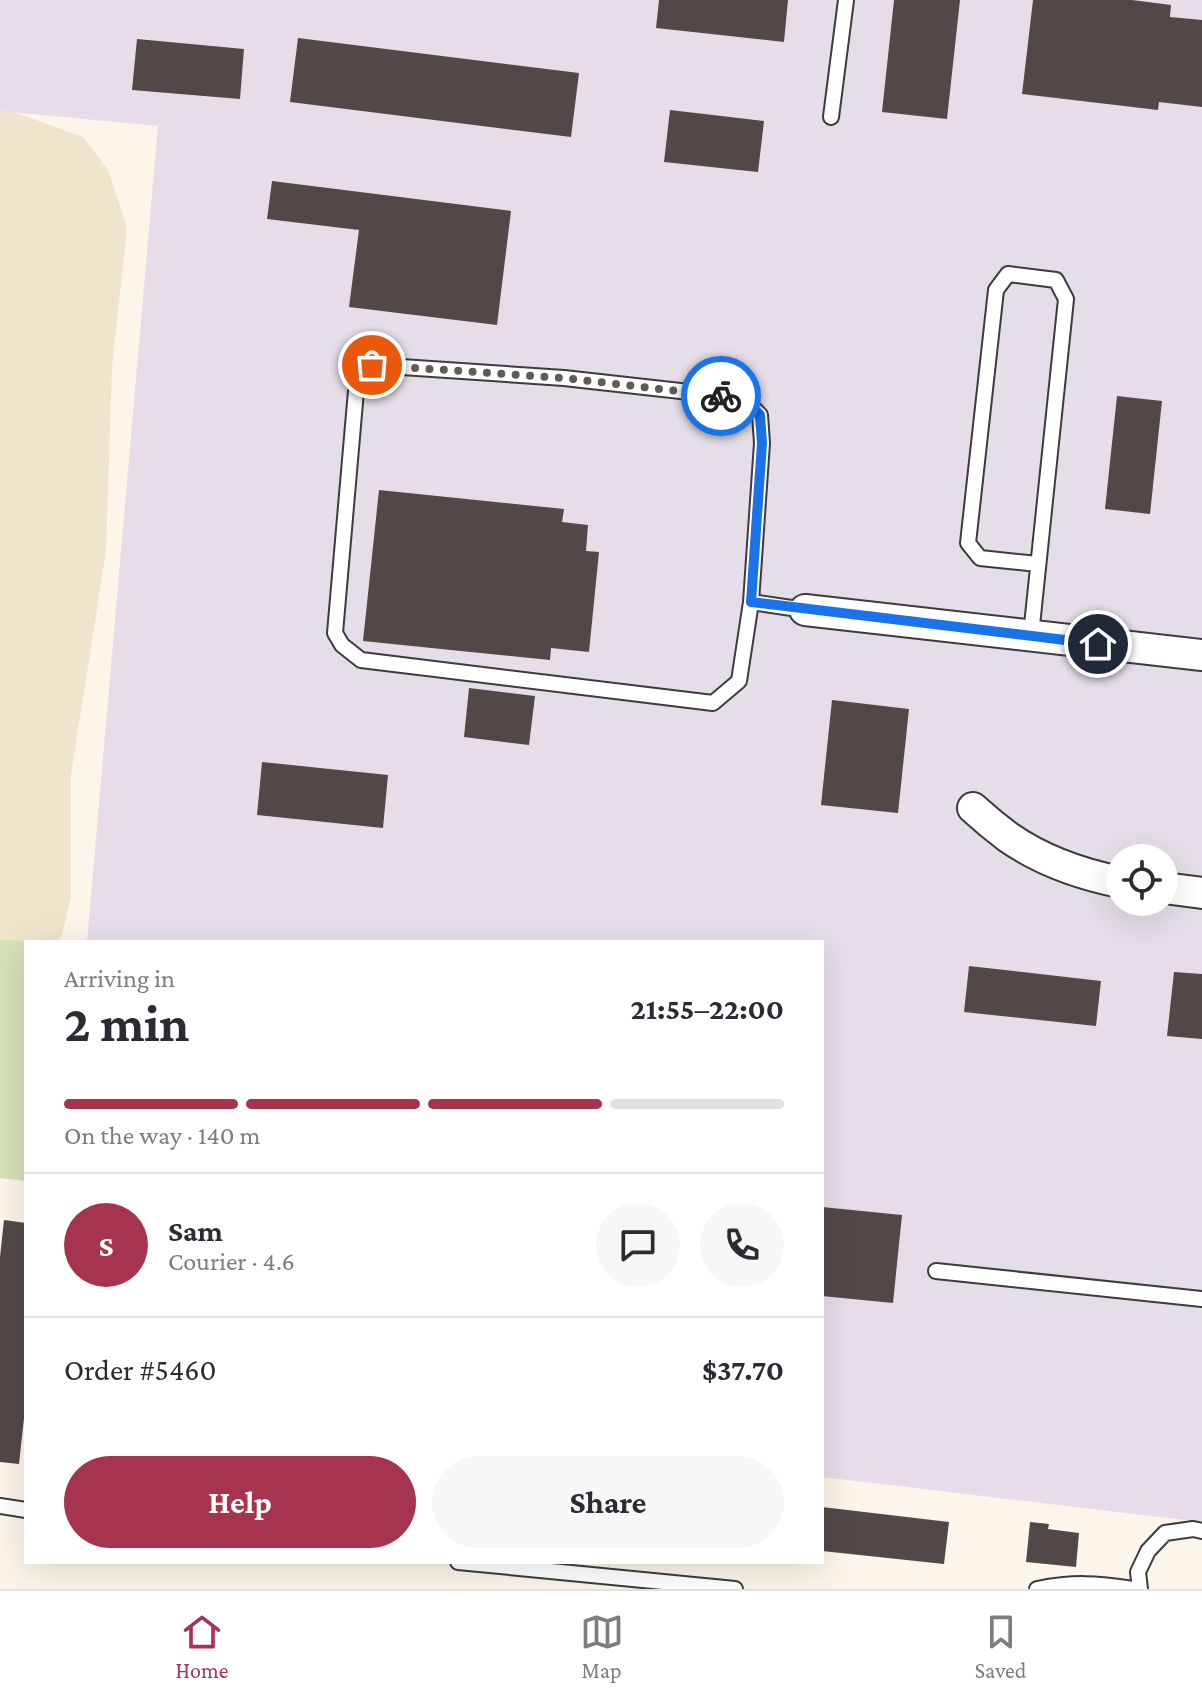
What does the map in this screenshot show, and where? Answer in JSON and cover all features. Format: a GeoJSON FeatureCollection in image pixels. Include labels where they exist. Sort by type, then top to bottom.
{"type":"FeatureCollection","features":[{"type":"Feature","properties":{"kind":"street"},"geometry":{"type":"LineString","coordinates":[[805,610],[1202,655]]}},
{"type":"Feature","properties":{"kind":"street"},"geometry":{"type":"LineString","coordinates":[[973,808],[1009,837],[1049,860],[1106,879]]}},
{"type":"Feature","properties":{"kind":"street"},"geometry":{"type":"LineString","coordinates":[[1178,890],[1202,893]]}},
{"type":"Feature","properties":{"kind":"lane"},"geometry":{"type":"LineString","coordinates":[[831,117],[846,0]]}},
{"type":"Feature","properties":{"kind":"lane"},"geometry":{"type":"LineString","coordinates":[[1031,635],[1066,299],[1056,280],[1008,274],[996,290],[968,543],[980,558],[1038,564]]}},
{"type":"Feature","properties":{"kind":"lane"},"geometry":{"type":"LineString","coordinates":[[372,365],[564,378],[743,398],[760,415],[762,443],[751,602],[739,681],[713,703],[361,660],[342,645],[335,633],[356,391],[372,365]]}},
{"type":"Feature","properties":{"kind":"lane"},"geometry":{"type":"LineString","coordinates":[[751,602],[805,610]]}},
{"type":"Feature","properties":{"kind":"lane"},"geometry":{"type":"LineString","coordinates":[[936,1271],[1202,1299]]}},
{"type":"Feature","properties":{"kind":"lane"},"geometry":{"type":"LineString","coordinates":[[0,1506],[24,1510]]}},
{"type":"Feature","properties":{"kind":"lane"},"geometry":{"type":"LineString","coordinates":[[1140,1589],[1138,1572],[1148,1551],[1165,1533],[1193,1529],[1202,1531]]}},
{"type":"Feature","properties":{"kind":"lane"},"geometry":{"type":"LineString","coordinates":[[500,1564],[735,1589]]}},
{"type":"Feature","properties":{"kind":"lane"},"geometry":{"type":"LineString","coordinates":[[1037,1589],[1065,1583],[1133,1589]]}},
{"type":"Feature","properties":{"kind":"shaded area"},"geometry":{"type":"Polygon","coordinates":[[[0,0],[1202,0],[1202,1522],[824,1477],[824,940],[87,940],[158,126],[0,111],[0,0]]]}},
{"type":"Feature","properties":{"kind":"shaded area"},"geometry":{"type":"Polygon","coordinates":[[[0,111],[14,112],[83,137],[108,170],[127,227],[112,367],[106,551],[71,775],[71,896],[62,936],[56,940],[0,939],[0,111]]]}},
{"type":"Feature","properties":{"kind":"green space"},"geometry":{"type":"Polygon","coordinates":[[[0,939],[24,942],[24,1181],[0,1178],[0,939]]]}},
{"type":"Feature","properties":{"kind":"building"},"geometry":{"type":"Polygon","coordinates":[[[659,0],[788,0],[784,42],[656,28],[659,0]]]}},
{"type":"Feature","properties":{"kind":"building"},"geometry":{"type":"Polygon","coordinates":[[[894,0],[960,0],[947,119],[882,112],[894,0]]]}},
{"type":"Feature","properties":{"kind":"building"},"geometry":{"type":"Polygon","coordinates":[[[1033,0],[1132,0],[1171,5],[1170,17],[1202,20],[1202,107],[1159,102],[1158,110],[1022,94],[1033,0]]]}},
{"type":"Feature","properties":{"kind":"building"},"geometry":{"type":"Polygon","coordinates":[[[298,38],[579,73],[571,137],[290,102],[298,38]]]}},
{"type":"Feature","properties":{"kind":"building"},"geometry":{"type":"Polygon","coordinates":[[[137,39],[244,49],[240,99],[132,90],[137,39]]]}},
{"type":"Feature","properties":{"kind":"building"},"geometry":{"type":"Polygon","coordinates":[[[670,110],[764,121],[758,172],[664,162],[670,110]]]}},
{"type":"Feature","properties":{"kind":"building"},"geometry":{"type":"Polygon","coordinates":[[[272,181],[511,211],[497,325],[349,307],[359,230],[267,219],[272,181]]]}},
{"type":"Feature","properties":{"kind":"building"},"geometry":{"type":"Polygon","coordinates":[[[1117,396],[1162,401],[1150,514],[1105,509],[1117,396]]]}},
{"type":"Feature","properties":{"kind":"building"},"geometry":{"type":"Polygon","coordinates":[[[379,490],[564,509],[562,522],[588,525],[586,551],[599,552],[589,652],[551,648],[550,660],[363,641],[379,490]]]}},
{"type":"Feature","properties":{"kind":"building"},"geometry":{"type":"Polygon","coordinates":[[[469,688],[535,696],[529,745],[464,737],[469,688]]]}},
{"type":"Feature","properties":{"kind":"building"},"geometry":{"type":"Polygon","coordinates":[[[832,700],[909,709],[898,813],[821,805],[832,700]]]}},
{"type":"Feature","properties":{"kind":"building"},"geometry":{"type":"Polygon","coordinates":[[[262,762],[388,775],[383,828],[257,815],[262,762]]]}},
{"type":"Feature","properties":{"kind":"building"},"geometry":{"type":"Polygon","coordinates":[[[969,966],[1101,981],[1096,1026],[964,1012],[969,966]]]}},
{"type":"Feature","properties":{"kind":"building"},"geometry":{"type":"Polygon","coordinates":[[[1174,972],[1202,974],[1202,1039],[1167,1036],[1174,972]]]}},
{"type":"Feature","properties":{"kind":"building"},"geometry":{"type":"Polygon","coordinates":[[[824,1207],[902,1215],[893,1303],[824,1296],[824,1207]]]}},
{"type":"Feature","properties":{"kind":"building"},"geometry":{"type":"Polygon","coordinates":[[[4,1220],[24,1223],[24,1418],[19,1464],[0,1462],[0,1257],[4,1220]]]}},
{"type":"Feature","properties":{"kind":"building"},"geometry":{"type":"Polygon","coordinates":[[[824,1507],[949,1522],[944,1564],[824,1551],[824,1507]]]}},
{"type":"Feature","properties":{"kind":"building"},"geometry":{"type":"Polygon","coordinates":[[[1030,1522],[1049,1524],[1048,1529],[1079,1533],[1076,1567],[1026,1562],[1030,1522]]]}},
{"type":"Feature","properties":{"kind":"way so far"},"geometry":{"type":"LineString","coordinates":[[372,365],[564,378],[721,396]]}},
{"type":"Feature","properties":{"kind":"route"},"geometry":{"type":"LineString","coordinates":[[721,396],[743,398],[760,415],[762,443],[751,602],[1098,644]]}}]}
